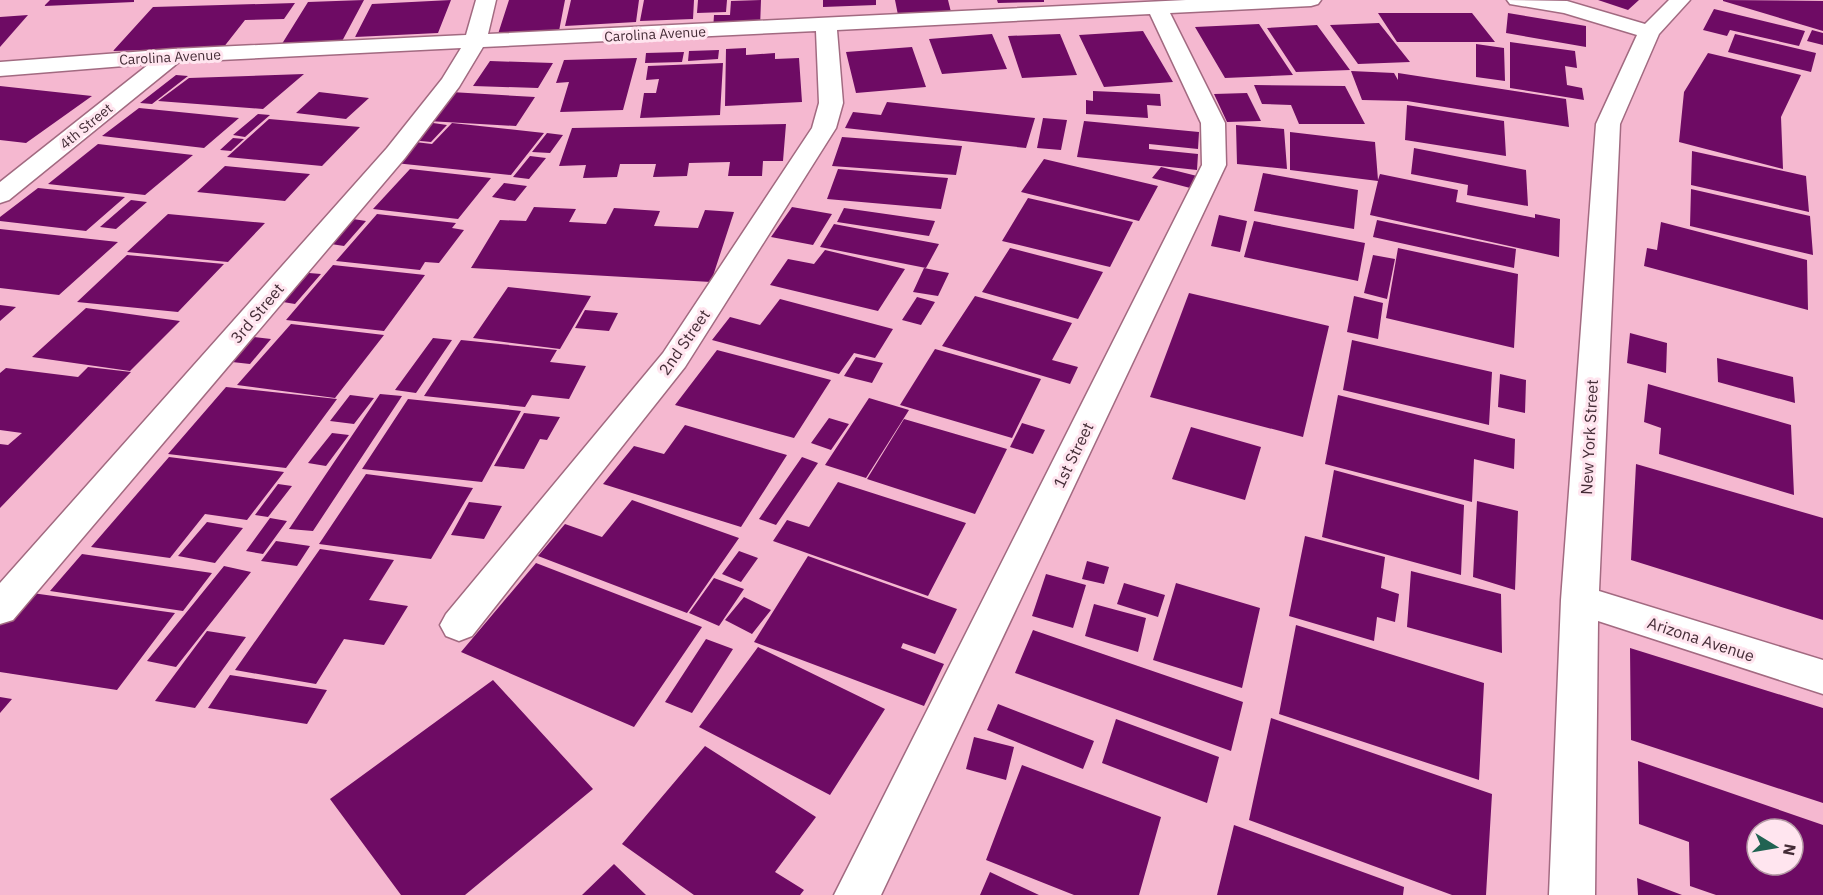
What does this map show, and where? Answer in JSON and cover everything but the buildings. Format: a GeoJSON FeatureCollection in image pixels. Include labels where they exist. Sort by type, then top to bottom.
{"type":"FeatureCollection","features":[{"type":"Feature","properties":{"kind":"street","name":"3rd Street"},"geometry":{"type":"LineString","coordinates":[[0,609],[396,153],[451,82],[476,43],[486,0]]}},
{"type":"Feature","properties":{"kind":"street","name":"Carolina Avenue"},"geometry":{"type":"LineString","coordinates":[[0,69],[173,56],[476,43],[1311,0]]}},
{"type":"Feature","properties":{"kind":"street"},"geometry":{"type":"LineString","coordinates":[[1517,0],[1567,7],[1649,32]]}},
{"type":"Feature","properties":{"kind":"street","name":"New York Street"},"geometry":{"type":"LineString","coordinates":[[1572,895],[1580,600],[1608,124],[1649,32],[1680,0]]}},
{"type":"Feature","properties":{"kind":"street","name":"1st Street"},"geometry":{"type":"LineString","coordinates":[[857,895],[1214,165],[1213,123],[1158,9]]}},
{"type":"Feature","properties":{"kind":"street","name":"2nd Street"},"geometry":{"type":"LineString","coordinates":[[459,625],[674,360],[824,128],[831,104],[826,25]]}},
{"type":"Feature","properties":{"kind":"street","name":"4th Street"},"geometry":{"type":"LineString","coordinates":[[0,195],[173,56]]}},
{"type":"Feature","properties":{"kind":"street","name":"Arizona Avenue"},"geometry":{"type":"LineString","coordinates":[[1580,600],[1823,677]]}}]}
